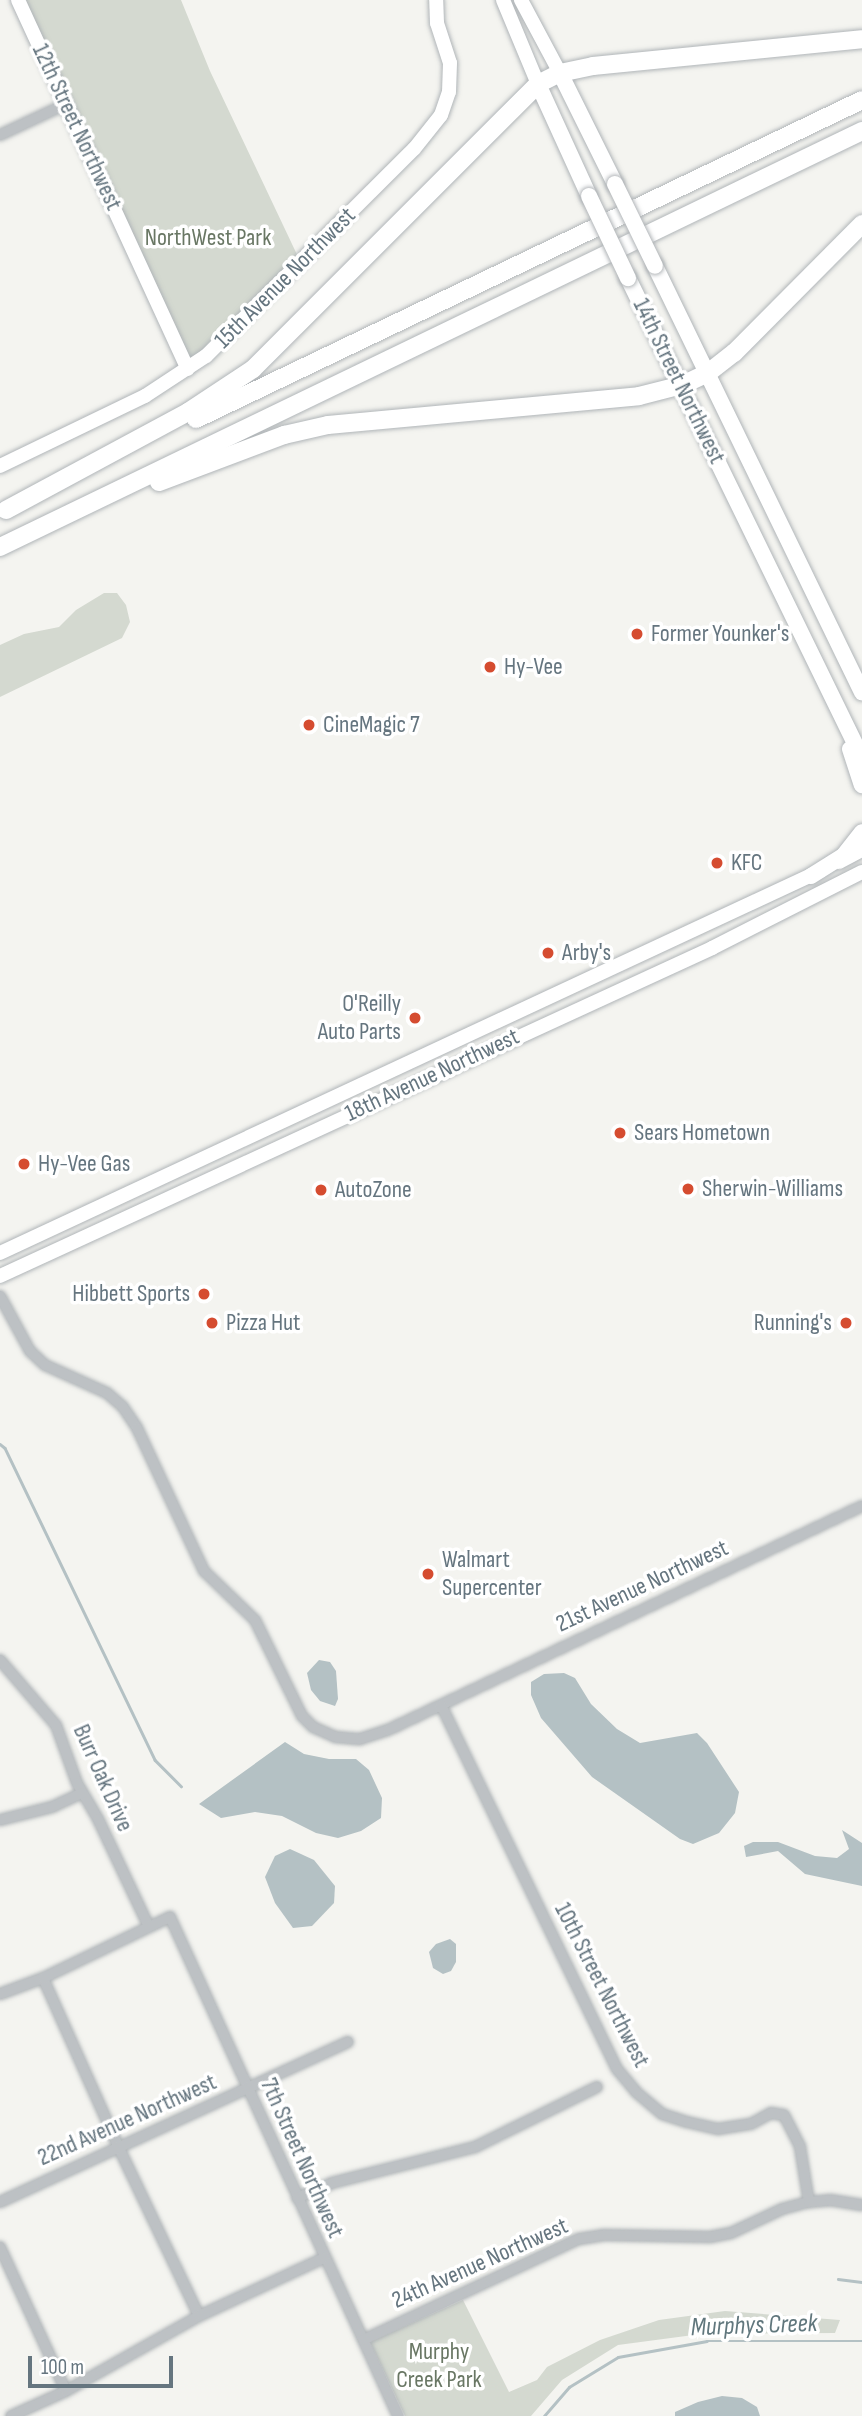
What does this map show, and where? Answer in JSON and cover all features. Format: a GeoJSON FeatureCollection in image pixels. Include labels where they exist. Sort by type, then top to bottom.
{"type":"FeatureCollection","features":[{"type":"Feature","properties":{"kind":"highway"},"geometry":{"type":"LineString","coordinates":[[3,511],[188,412],[253,369],[538,84],[560,73],[593,66],[862,39]]}},
{"type":"Feature","properties":{"kind":"highway"},"geometry":{"type":"LineString","coordinates":[[3,511],[862,100]]}},
{"type":"Feature","properties":{"kind":"highway"},"geometry":{"type":"LineString","coordinates":[[0,547],[862,131]]}},
{"type":"Feature","properties":{"kind":"highway"},"geometry":{"type":"LineString","coordinates":[[19,538],[284,435],[348,423],[639,396],[682,385],[708,373],[749,339],[862,224]]}},
{"type":"Feature","properties":{"kind":"main road","name":"14th Street Northwest"},"geometry":{"type":"LineString","coordinates":[[560,73],[860,687]]}},
{"type":"Feature","properties":{"kind":"main road","name":"14th Street Northwest"},"geometry":{"type":"LineString","coordinates":[[538,84],[628,278],[862,758]]}},
{"type":"Feature","properties":{"kind":"main road"},"geometry":{"type":"LineString","coordinates":[[829,691],[862,785]]}},
{"type":"Feature","properties":{"kind":"main road"},"geometry":{"type":"LineString","coordinates":[[811,876],[844,855],[862,832]]}},
{"type":"Feature","properties":{"kind":"street","name":"12th Street Northwest"},"geometry":{"type":"LineString","coordinates":[[18,0],[188,369]]}},
{"type":"Feature","properties":{"kind":"street","name":"15th Avenue Northwest"},"geometry":{"type":"LineString","coordinates":[[0,466],[145,396],[188,369],[246,319],[414,149],[440,115],[451,78],[447,50],[438,23],[436,0]]}},
{"type":"Feature","properties":{"kind":"street","name":"14th Street Northwest"},"geometry":{"type":"LineString","coordinates":[[503,0],[538,84]]}},
{"type":"Feature","properties":{"kind":"street","name":"14th Street Northwest"},"geometry":{"type":"LineString","coordinates":[[521,0],[560,73]]}},
{"type":"Feature","properties":{"kind":"street"},"geometry":{"type":"LineString","coordinates":[[0,135],[66,104]]}},
{"type":"Feature","properties":{"kind":"street","name":"18th Avenue Northwest"},"geometry":{"type":"LineString","coordinates":[[0,1253],[862,850]]}},
{"type":"Feature","properties":{"kind":"street","name":"18th Avenue Northwest"},"geometry":{"type":"LineString","coordinates":[[0,1276],[712,948],[862,872]]}},
{"type":"Feature","properties":{"kind":"street","name":"21st Avenue Northwest"},"geometry":{"type":"LineString","coordinates":[[0,1296],[30,1351],[45,1366],[107,1394],[124,1407],[137,1428],[204,1571],[255,1620],[297,1708],[310,1724],[335,1737],[360,1739],[388,1730],[862,1506]]}},
{"type":"Feature","properties":{"kind":"street","name":"Burr Oak Drive"},"geometry":{"type":"LineString","coordinates":[[0,1660],[51,1716],[82,1793],[98,1819],[149,1927]]}},
{"type":"Feature","properties":{"kind":"street","name":"10th Street Northwest"},"geometry":{"type":"LineString","coordinates":[[441,1705],[617,2069],[636,2092],[662,2114],[687,2122],[718,2129],[751,2123],[771,2113],[784,2115],[800,2147],[810,2202]]}},
{"type":"Feature","properties":{"kind":"street"},"geometry":{"type":"LineString","coordinates":[[0,1820],[52,1807],[82,1793]]}},
{"type":"Feature","properties":{"kind":"street","name":"7th Street Northwest"},"geometry":{"type":"LineString","coordinates":[[149,1927],[170,1917],[398,2416]]}},
{"type":"Feature","properties":{"kind":"street"},"geometry":{"type":"LineString","coordinates":[[0,1994],[43,1978],[149,1927]]}},
{"type":"Feature","properties":{"kind":"street"},"geometry":{"type":"LineString","coordinates":[[43,1978],[118,2146],[200,2316]]}},
{"type":"Feature","properties":{"kind":"street","name":"22nd Avenue Northwest"},"geometry":{"type":"LineString","coordinates":[[0,2202],[348,2042]]}},
{"type":"Feature","properties":{"kind":"street"},"geometry":{"type":"LineString","coordinates":[[297,2198],[332,2183],[475,2147],[597,2087]]}},
{"type":"Feature","properties":{"kind":"street","name":"24th Avenue Northwest"},"geometry":{"type":"LineString","coordinates":[[363,2340],[579,2239],[603,2235],[710,2238],[731,2233],[782,2209],[810,2202],[830,2200],[862,2205]]}},
{"type":"Feature","properties":{"kind":"street"},"geometry":{"type":"LineString","coordinates":[[0,2247],[66,2391]]}},
{"type":"Feature","properties":{"kind":"street"},"geometry":{"type":"LineString","coordinates":[[11,2416],[66,2391],[200,2316],[324,2258]]}},
{"type":"Feature","properties":{"kind":"green space","name":"NorthWest Park"},"geometry":{"type":"Polygon","coordinates":[[[26,0],[181,0],[210,71],[301,263],[188,369],[77,129],[26,0]]]}},
{"type":"Feature","properties":{"kind":"green space"},"geometry":{"type":"Polygon","coordinates":[[[104,593],[117,593],[126,605],[130,622],[122,638],[0,697],[0,645],[24,634],[59,627],[76,610],[104,593]]]}},
{"type":"Feature","properties":{"kind":"green space","name":"Murphy Creek Park"},"geometry":{"type":"Polygon","coordinates":[[[463,2300],[509,2392],[537,2380],[547,2367],[600,2340],[659,2320],[725,2311],[840,2320],[835,2333],[701,2334],[618,2345],[562,2380],[531,2416],[405,2416],[370,2342],[463,2300]]]}},
{"type":"Feature","properties":{"kind":"shaded area"},"geometry":{"type":"Polygon","coordinates":[[[319,1660],[330,1662],[336,1671],[338,1699],[335,1706],[320,1701],[311,1690],[307,1673],[319,1660]]]}},
{"type":"Feature","properties":{"kind":"shaded area"},"geometry":{"type":"Polygon","coordinates":[[[564,1673],[575,1678],[591,1704],[617,1729],[640,1743],[697,1733],[707,1743],[739,1792],[735,1813],[719,1833],[693,1844],[680,1839],[592,1777],[541,1718],[531,1695],[531,1682],[544,1674],[564,1673]]]}},
{"type":"Feature","properties":{"kind":"shaded area"},"geometry":{"type":"Polygon","coordinates":[[[285,1742],[304,1754],[329,1759],[356,1759],[369,1770],[382,1798],[381,1818],[361,1831],[338,1838],[316,1833],[282,1816],[255,1812],[221,1818],[199,1804],[285,1742]]]}},
{"type":"Feature","properties":{"kind":"shaded area"},"geometry":{"type":"Polygon","coordinates":[[[842,1830],[862,1843],[862,1886],[805,1874],[778,1851],[746,1857],[744,1846],[753,1842],[778,1842],[815,1856],[837,1858],[849,1849],[842,1830]]]}},
{"type":"Feature","properties":{"kind":"shaded area"},"geometry":{"type":"Polygon","coordinates":[[[290,1849],[314,1860],[335,1886],[334,1903],[312,1926],[293,1928],[275,1903],[265,1877],[275,1856],[290,1849]]]}},
{"type":"Feature","properties":{"kind":"shaded area"},"geometry":{"type":"Polygon","coordinates":[[[450,1939],[456,1944],[456,1962],[451,1971],[443,1974],[433,1968],[429,1952],[436,1944],[450,1939]]]}},
{"type":"Feature","properties":{"kind":"shaded area"},"geometry":{"type":"Polygon","coordinates":[[[722,2396],[742,2398],[757,2407],[760,2416],[675,2416],[675,2412],[698,2402],[722,2396]]]}},
{"type":"Feature","properties":{"kind":"waterway"},"geometry":{"type":"LineString","coordinates":[[0,1444],[5,1448],[155,1760],[181,1786]]}},
{"type":"Feature","properties":{"kind":"waterway"},"geometry":{"type":"LineString","coordinates":[[838,2279],[862,2282]]}},
{"type":"Feature","properties":{"kind":"waterway","name":"Murphys Creek"},"geometry":{"type":"LineString","coordinates":[[544,2416],[569,2387],[618,2357],[707,2341],[862,2341]]}},
{"type":"Feature","properties":{"kind":"place","name":"Former Younker's"},"geometry":{"type":"Point","coordinates":[637,634]}},
{"type":"Feature","properties":{"kind":"place","name":"Hy-Vee"},"geometry":{"type":"Point","coordinates":[490,667]}},
{"type":"Feature","properties":{"kind":"place","name":"CineMagic 7"},"geometry":{"type":"Point","coordinates":[309,725]}},
{"type":"Feature","properties":{"kind":"place","name":"KFC"},"geometry":{"type":"Point","coordinates":[717,863]}},
{"type":"Feature","properties":{"kind":"place","name":"Arby's"},"geometry":{"type":"Point","coordinates":[548,953]}},
{"type":"Feature","properties":{"kind":"place","name":"O'Reilly Auto Parts"},"geometry":{"type":"Point","coordinates":[415,1018]}},
{"type":"Feature","properties":{"kind":"place","name":"Sears Hometown"},"geometry":{"type":"Point","coordinates":[620,1133]}},
{"type":"Feature","properties":{"kind":"place","name":"Hy-Vee Gas"},"geometry":{"type":"Point","coordinates":[24,1164]}},
{"type":"Feature","properties":{"kind":"place","name":"Sherwin-Williams"},"geometry":{"type":"Point","coordinates":[688,1189]}},
{"type":"Feature","properties":{"kind":"place","name":"AutoZone"},"geometry":{"type":"Point","coordinates":[321,1190]}},
{"type":"Feature","properties":{"kind":"place","name":"Hibbett Sports"},"geometry":{"type":"Point","coordinates":[204,1294]}},
{"type":"Feature","properties":{"kind":"place","name":"Pizza Hut"},"geometry":{"type":"Point","coordinates":[212,1323]}},
{"type":"Feature","properties":{"kind":"place","name":"Running's"},"geometry":{"type":"Point","coordinates":[846,1323]}},
{"type":"Feature","properties":{"kind":"place","name":"Walmart Supercenter"},"geometry":{"type":"Point","coordinates":[428,1574]}}]}
